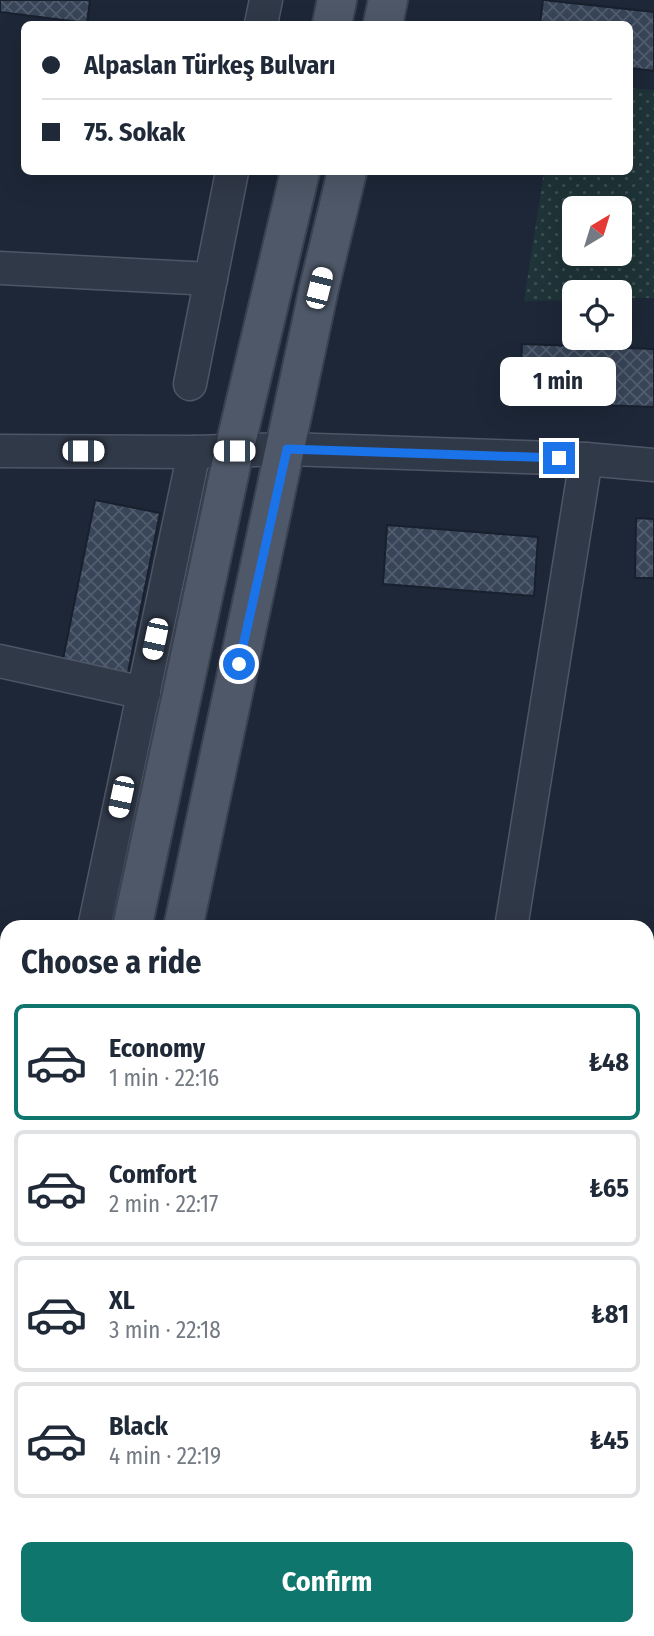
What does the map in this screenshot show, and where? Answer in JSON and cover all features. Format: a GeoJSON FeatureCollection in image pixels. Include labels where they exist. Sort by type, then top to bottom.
{"type":"FeatureCollection","features":[{"type":"Feature","properties":{"kind":"main road"},"geometry":{"type":"LineString","coordinates":[[333,21],[337,0]]}},
{"type":"Feature","properties":{"kind":"main road"},"geometry":{"type":"LineString","coordinates":[[384,21],[388,0]]}},
{"type":"Feature","properties":{"kind":"main road"},"geometry":{"type":"LineString","coordinates":[[134,920],[234,451],[299,175]]}},
{"type":"Feature","properties":{"kind":"main road"},"geometry":{"type":"LineString","coordinates":[[185,920],[287,449],[319,288],[346,175]]}},
{"type":"Feature","properties":{"kind":"street"},"geometry":{"type":"LineString","coordinates":[[262,21],[266,0]]}},
{"type":"Feature","properties":{"kind":"street"},"geometry":{"type":"LineString","coordinates":[[190,384],[231,175]]}},
{"type":"Feature","properties":{"kind":"street"},"geometry":{"type":"LineString","coordinates":[[0,268],[211,279]]}},
{"type":"Feature","properties":{"kind":"street"},"geometry":{"type":"LineString","coordinates":[[0,451],[194,452],[287,449],[586,459],[654,465]]}},
{"type":"Feature","properties":{"kind":"street"},"geometry":{"type":"LineString","coordinates":[[96,920],[194,452]]}},
{"type":"Feature","properties":{"kind":"street"},"geometry":{"type":"LineString","coordinates":[[512,920],[586,459]]}},
{"type":"Feature","properties":{"kind":"street"},"geometry":{"type":"LineString","coordinates":[[0,661],[144,693]]}},
{"type":"Feature","properties":{"kind":"green space"},"geometry":{"type":"Polygon","coordinates":[[[633,88],[654,90],[654,298],[632,298],[632,280],[562,280],[562,300],[524,301],[544,175],[633,175],[633,88]]]}},
{"type":"Feature","properties":{"kind":"building"},"geometry":{"type":"Polygon","coordinates":[[[0,0],[90,0],[87,21],[0,12],[0,0]]]}},
{"type":"Feature","properties":{"kind":"building"},"geometry":{"type":"Polygon","coordinates":[[[543,0],[654,12],[654,71],[633,68],[633,21],[540,21],[543,0]]]}},
{"type":"Feature","properties":{"kind":"building"},"geometry":{"type":"Polygon","coordinates":[[[522,344],[562,346],[562,350],[654,349],[654,407],[520,402],[522,344]]]}},
{"type":"Feature","properties":{"kind":"building"},"geometry":{"type":"Polygon","coordinates":[[[95,500],[160,513],[127,677],[62,664],[95,500]]]}},
{"type":"Feature","properties":{"kind":"building"},"geometry":{"type":"Polygon","coordinates":[[[636,518],[654,519],[654,578],[635,578],[636,518]]]}},
{"type":"Feature","properties":{"kind":"building"},"geometry":{"type":"Polygon","coordinates":[[[387,525],[538,537],[534,596],[383,584],[387,525]]]}},
{"type":"Feature","properties":{"kind":"route"},"geometry":{"type":"LineString","coordinates":[[239,664],[287,449],[559,458]]}}]}
